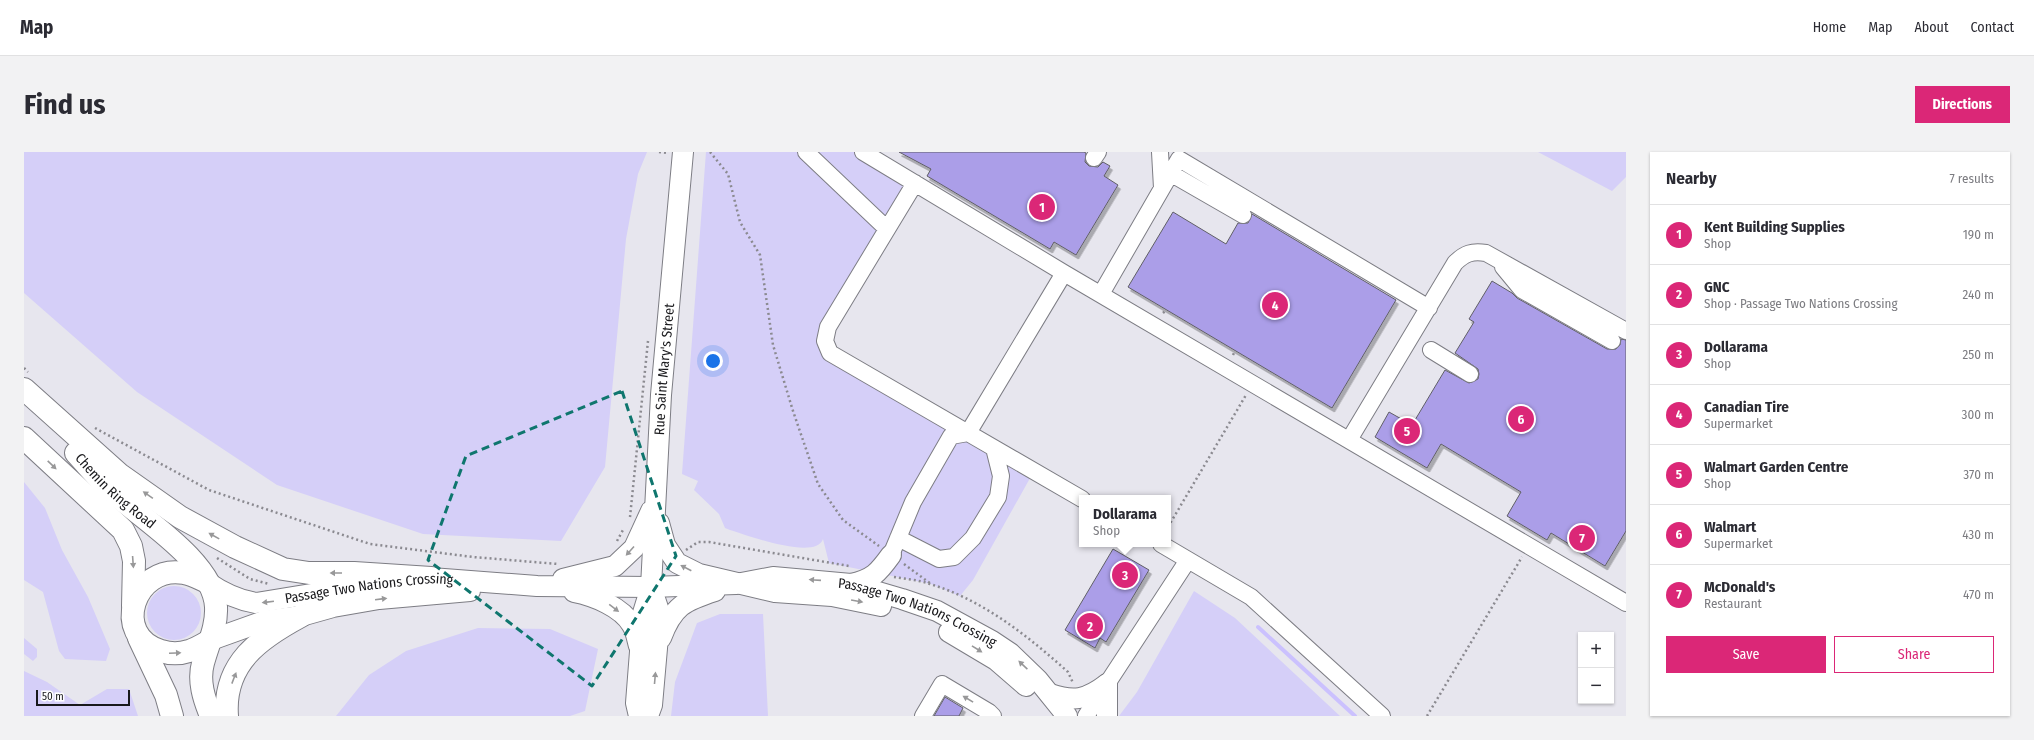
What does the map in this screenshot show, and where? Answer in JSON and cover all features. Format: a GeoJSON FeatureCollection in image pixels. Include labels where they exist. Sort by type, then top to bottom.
{"type":"FeatureCollection","features":[{"type":"Feature","properties":{"kind":"highway"},"geometry":{"type":"LineString","coordinates":[[27,381],[119,474],[180,517],[235,547],[283,569],[309,573],[354,573],[431,578]]}},
{"type":"Feature","properties":{"kind":"highway","name":"Chemin Ring Road"},"geometry":{"type":"LineString","coordinates":[[24,398],[114,494],[192,558],[207,582]]}},
{"type":"Feature","properties":{"kind":"highway","name":"Chemin Ring Road"},"geometry":{"type":"LineString","coordinates":[[24,438],[123,530],[131,546],[134,562],[133,606]]}},
{"type":"Feature","properties":{"kind":"highway"},"geometry":{"type":"LineString","coordinates":[[172,716],[148,654],[136,632],[132,619],[133,606],[138,594],[146,584],[156,576],[172,573],[184,573],[207,582],[213,594],[216,605],[217,616],[211,640],[202,664],[201,676],[202,688],[211,716]]}},
{"type":"Feature","properties":{"kind":"highway"},"geometry":{"type":"LineString","coordinates":[[227,716],[229,689],[239,663],[255,644],[301,616]]}},
{"type":"Feature","properties":{"kind":"highway"},"geometry":{"type":"LineString","coordinates":[[136,632],[144,642],[153,649],[168,653],[189,651],[211,640]]}},
{"type":"Feature","properties":{"kind":"main road","name":"Rue Saint Mary's Street"},"geometry":{"type":"LineString","coordinates":[[648,716],[652,705],[649,649],[643,612],[651,587],[661,395],[680,180],[674,152]]}},
{"type":"Feature","properties":{"kind":"main road"},"geometry":{"type":"LineString","coordinates":[[680,180],[694,152]]}},
{"type":"Feature","properties":{"kind":"main road"},"geometry":{"type":"LineString","coordinates":[[655,504],[665,545],[677,563],[699,574],[736,584]]}},
{"type":"Feature","properties":{"kind":"main road"},"geometry":{"type":"LineString","coordinates":[[537,586],[615,566],[634,548],[655,504]]}},
{"type":"Feature","properties":{"kind":"main road"},"geometry":{"type":"LineString","coordinates":[[851,584],[868,580],[878,572],[895,546]]}},
{"type":"Feature","properties":{"kind":"main road"},"geometry":{"type":"LineString","coordinates":[[895,546],[889,576],[893,587],[902,599]]}},
{"type":"Feature","properties":{"kind":"main road","name":"Passage Two Nations Crossing"},"geometry":{"type":"LineString","coordinates":[[207,582],[226,595],[242,601],[256,603],[352,587],[431,578],[537,586],[651,587],[736,584],[773,577],[851,584],[902,599],[936,612],[992,640],[1010,653],[1038,680],[1066,716]]}},
{"type":"Feature","properties":{"kind":"main road"},"geometry":{"type":"LineString","coordinates":[[537,586],[585,594],[612,606],[632,625],[649,649],[675,611],[687,601],[736,584]]}},
{"type":"Feature","properties":{"kind":"main road","name":"Passage Two Nations Crossing"},"geometry":{"type":"LineString","coordinates":[[736,584],[775,592],[832,596],[872,603],[936,625],[996,660],[1061,716]]}},
{"type":"Feature","properties":{"kind":"main road","name":"Passage Two Nations Crossing"},"geometry":{"type":"LineString","coordinates":[[211,640],[264,621],[301,616],[379,599],[537,586]]}},
{"type":"Feature","properties":{"kind":"main road","name":"Rue Saint Mary's Street"},"geometry":{"type":"LineString","coordinates":[[639,716],[636,703],[649,649]]}},
{"type":"Feature","properties":{"kind":"main road"},"geometry":{"type":"LineString","coordinates":[[1050,694],[1060,698],[1079,699],[1093,695],[1107,684]]}},
{"type":"Feature","properties":{"kind":"main road"},"geometry":{"type":"LineString","coordinates":[[1107,684],[1107,716]]}},
{"type":"Feature","properties":{"kind":"lane"},"geometry":{"type":"LineString","coordinates":[[806,152],[887,229]]}},
{"type":"Feature","properties":{"kind":"lane"},"geometry":{"type":"LineString","coordinates":[[863,152],[1064,273],[1626,603]]}},
{"type":"Feature","properties":{"kind":"lane"},"geometry":{"type":"LineString","coordinates":[[1160,152],[1162,188]]}},
{"type":"Feature","properties":{"kind":"lane"},"geometry":{"type":"LineString","coordinates":[[1101,294],[1179,159],[1429,308]]}},
{"type":"Feature","properties":{"kind":"lane"},"geometry":{"type":"LineString","coordinates":[[1170,173],[1243,215]]}},
{"type":"Feature","properties":{"kind":"lane"},"geometry":{"type":"LineString","coordinates":[[915,183],[828,327],[825,341],[830,353],[1079,496]]}},
{"type":"Feature","properties":{"kind":"lane"},"geometry":{"type":"LineString","coordinates":[[1349,440],[1455,263],[1463,255],[1474,251],[1486,254],[1626,331]]}},
{"type":"Feature","properties":{"kind":"lane"},"geometry":{"type":"LineString","coordinates":[[1497,260],[1522,290],[1612,341]]}},
{"type":"Feature","properties":{"kind":"lane"},"geometry":{"type":"LineString","coordinates":[[994,448],[1001,476],[998,497],[973,538],[954,557],[939,559],[895,546],[913,502],[951,436],[968,433],[1064,273]]}},
{"type":"Feature","properties":{"kind":"lane"},"geometry":{"type":"LineString","coordinates":[[1431,350],[1470,374]]}},
{"type":"Feature","properties":{"kind":"lane"},"geometry":{"type":"LineString","coordinates":[[1165,547],[1251,597],[1382,716]]}},
{"type":"Feature","properties":{"kind":"lane"},"geometry":{"type":"LineString","coordinates":[[1086,716],[1188,560]]}},
{"type":"Feature","properties":{"kind":"lane"},"geometry":{"type":"LineString","coordinates":[[923,716],[942,684],[989,712],[993,716]]}},
{"type":"Feature","properties":{"kind":"path"},"geometry":{"type":"LineString","coordinates":[[665,161],[674,152]]}},
{"type":"Feature","properties":{"kind":"path"},"geometry":{"type":"LineString","coordinates":[[710,152],[728,174],[740,222],[760,255],[773,345],[818,484],[843,520],[895,546],[931,584]]}},
{"type":"Feature","properties":{"kind":"path"},"geometry":{"type":"LineString","coordinates":[[630,519],[649,337]]}},
{"type":"Feature","properties":{"kind":"path"},"geometry":{"type":"LineString","coordinates":[[24,368],[27,381]]}},
{"type":"Feature","properties":{"kind":"path"},"geometry":{"type":"LineString","coordinates":[[1171,522],[1253,384]]}},
{"type":"Feature","properties":{"kind":"path"},"geometry":{"type":"LineString","coordinates":[[94,428],[209,490],[370,544],[473,558],[559,564]]}},
{"type":"Feature","properties":{"kind":"path"},"geometry":{"type":"LineString","coordinates":[[616,543],[626,525]]}},
{"type":"Feature","properties":{"kind":"path"},"geometry":{"type":"LineString","coordinates":[[1427,716],[1529,546]]}},
{"type":"Feature","properties":{"kind":"highlighted area"},"geometry":{"type":"Polygon","coordinates":[[[622,391],[676,556],[592,686],[428,560],[466,456],[622,391]]]}},
{"type":"Feature","properties":{"kind":"shaded area"},"geometry":{"type":"Polygon","coordinates":[[[24,152],[647,152],[638,174],[626,239],[605,467],[561,541],[423,534],[277,485],[137,392],[24,293],[24,152]]]}},
{"type":"Feature","properties":{"kind":"shaded area"},"geometry":{"type":"Polygon","coordinates":[[[706,152],[863,152],[915,183],[825,341],[1034,471],[973,580],[960,596],[931,584],[829,563],[823,539],[818,545],[808,548],[795,547],[765,541],[725,528],[719,514],[694,490],[698,481],[682,474],[706,152]]]}},
{"type":"Feature","properties":{"kind":"shaded area"},"geometry":{"type":"Polygon","coordinates":[[[1538,152],[1626,152],[1626,177],[1612,191],[1538,152]]]}},
{"type":"Feature","properties":{"kind":"shaded area"},"geometry":{"type":"Polygon","coordinates":[[[24,482],[45,508],[62,550],[88,597],[110,649],[106,661],[65,659],[59,651],[43,592],[24,580],[24,482]]]}},
{"type":"Feature","properties":{"kind":"shaded area"},"geometry":{"type":"Polygon","coordinates":[[[174,586],[184,588],[193,594],[199,603],[201,613],[199,623],[193,632],[184,638],[174,640],[164,638],[155,632],[149,623],[147,613],[149,603],[155,594],[164,588],[174,586]]]}},
{"type":"Feature","properties":{"kind":"shaded area"},"geometry":{"type":"Polygon","coordinates":[[[1194,591],[1235,618],[1340,716],[1119,716],[1137,692],[1194,591]]]}},
{"type":"Feature","properties":{"kind":"shaded area"},"geometry":{"type":"Polygon","coordinates":[[[720,614],[763,614],[768,716],[671,716],[675,682],[697,623],[720,614]]]}},
{"type":"Feature","properties":{"kind":"shaded area"},"geometry":{"type":"Polygon","coordinates":[[[478,628],[550,629],[598,649],[585,711],[570,716],[336,716],[369,675],[406,651],[478,628]]]}},
{"type":"Feature","properties":{"kind":"shaded area"},"geometry":{"type":"Polygon","coordinates":[[[24,638],[37,649],[37,657],[33,661],[24,654],[24,638]]]}},
{"type":"Feature","properties":{"kind":"shaded area"},"geometry":{"type":"Polygon","coordinates":[[[24,671],[47,682],[80,705],[107,689],[129,689],[138,716],[24,716],[24,671]]]}},
{"type":"Feature","properties":{"kind":"building"},"geometry":{"type":"Polygon","coordinates":[[[899,152],[1084,152],[1086,153],[1085,162],[1089,166],[1098,167],[1103,162],[1110,166],[1104,176],[1118,185],[1076,255],[1054,242],[1050,249],[927,176],[931,169],[899,152]]]}},
{"type":"Feature","properties":{"kind":"building"},"geometry":{"type":"Polygon","coordinates":[[[1173,212],[1226,244],[1238,223],[1248,223],[1252,214],[1396,300],[1332,408],[1128,287],[1173,212]]]}},
{"type":"Feature","properties":{"kind":"building"},"geometry":{"type":"Polygon","coordinates":[[[1492,281],[1512,293],[1517,298],[1607,349],[1616,349],[1620,345],[1621,339],[1626,340],[1626,531],[1605,566],[1551,533],[1547,540],[1507,516],[1521,492],[1441,444],[1427,468],[1375,437],[1389,412],[1412,425],[1445,370],[1469,383],[1478,379],[1478,369],[1455,353],[1474,322],[1469,319],[1492,281]]]}},
{"type":"Feature","properties":{"kind":"building"},"geometry":{"type":"Polygon","coordinates":[[[1113,549],[1149,570],[1106,642],[1100,638],[1095,648],[1065,630],[1113,549]]]}},
{"type":"Feature","properties":{"kind":"building"},"geometry":{"type":"Polygon","coordinates":[[[945,697],[963,708],[959,716],[934,716],[945,697]]]}},
{"type":"Feature","properties":{"kind":"waterway"},"geometry":{"type":"LineString","coordinates":[[1258,627],[1355,716]]}},
{"type":"Feature","properties":{"kind":"place","name":"Kent Building Supplies"},"geometry":{"type":"Point","coordinates":[1042,207]}},
{"type":"Feature","properties":{"kind":"place","name":"Canadian Tire"},"geometry":{"type":"Point","coordinates":[1275,305]}},
{"type":"Feature","properties":{"kind":"place","name":"Walmart"},"geometry":{"type":"Point","coordinates":[1521,419]}},
{"type":"Feature","properties":{"kind":"place","name":"Walmart Garden Centre"},"geometry":{"type":"Point","coordinates":[1407,431]}},
{"type":"Feature","properties":{"kind":"place","name":"McDonald's"},"geometry":{"type":"Point","coordinates":[1582,538]}},
{"type":"Feature","properties":{"kind":"place","name":"Dollarama"},"geometry":{"type":"Point","coordinates":[1125,575]}},
{"type":"Feature","properties":{"kind":"place","name":"GNC"},"geometry":{"type":"Point","coordinates":[1090,626]}}]}
